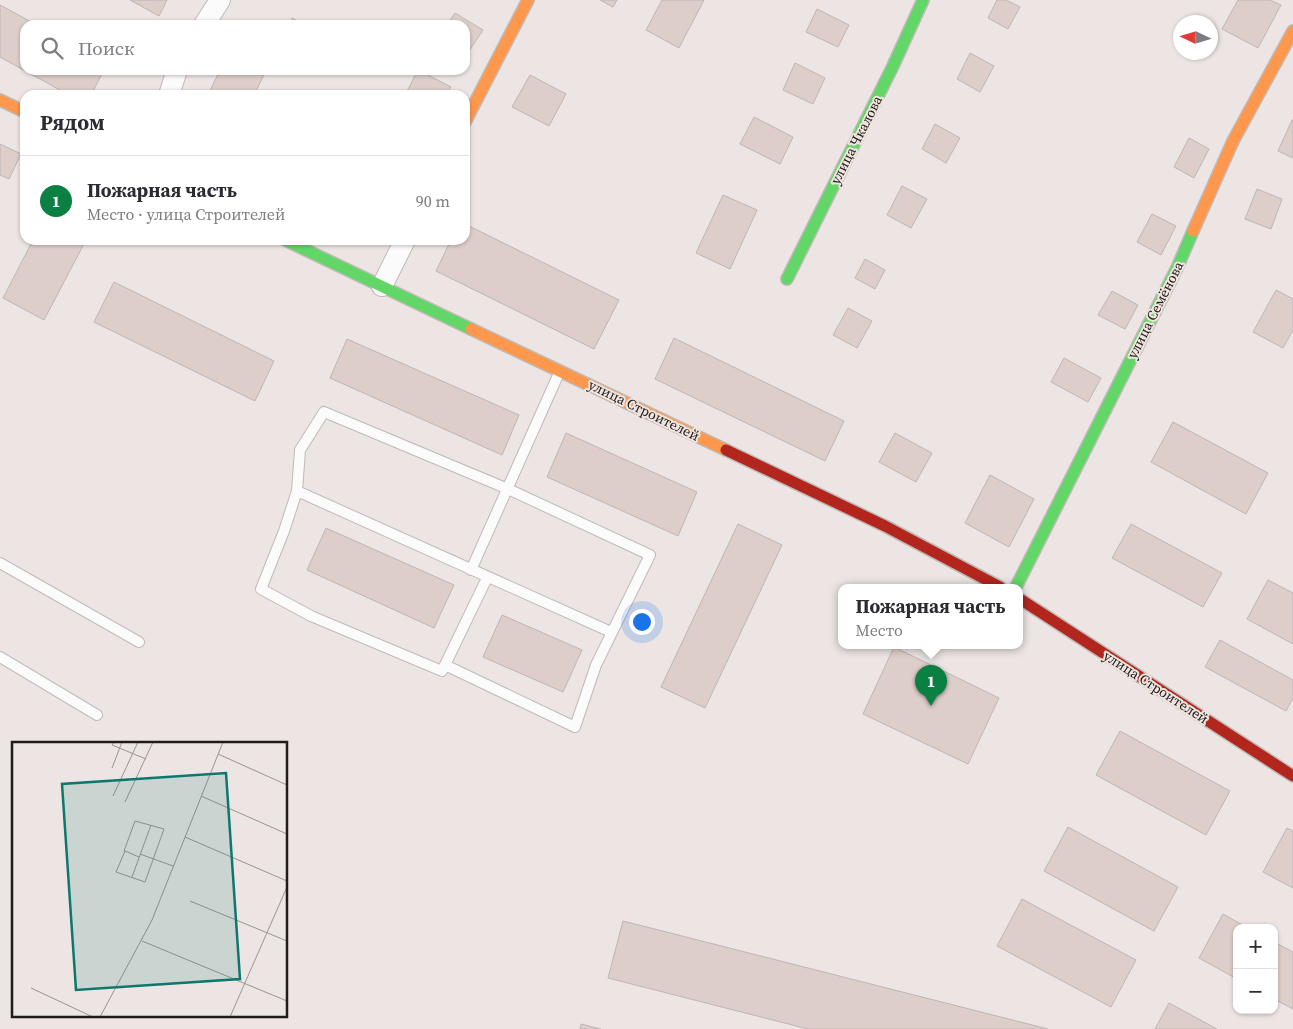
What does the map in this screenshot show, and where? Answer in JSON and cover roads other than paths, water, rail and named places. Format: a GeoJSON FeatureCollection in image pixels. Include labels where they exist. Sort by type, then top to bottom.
{"type":"FeatureCollection","features":[{"type":"Feature","properties":{"kind":"street"},"geometry":{"type":"LineString","coordinates":[[207,20],[220,0]]}},
{"type":"Feature","properties":{"kind":"street"},"geometry":{"type":"LineString","coordinates":[[470,112],[528,0]]}},
{"type":"Feature","properties":{"kind":"street","name":"улица Чкалова"},"geometry":{"type":"LineString","coordinates":[[787,279],[893,66],[923,0]]}},
{"type":"Feature","properties":{"kind":"street","name":"улица Семёнова"},"geometry":{"type":"LineString","coordinates":[[1018,584],[1177,268],[1233,141],[1293,32]]}},
{"type":"Feature","properties":{"kind":"street"},"geometry":{"type":"LineString","coordinates":[[171,90],[175,75]]}},
{"type":"Feature","properties":{"kind":"street"},"geometry":{"type":"LineString","coordinates":[[0,100],[20,110]]}},
{"type":"Feature","properties":{"kind":"street","name":"улица Строителей"},"geometry":{"type":"LineString","coordinates":[[296,245],[885,526],[994,584]]}},
{"type":"Feature","properties":{"kind":"street"},"geometry":{"type":"LineString","coordinates":[[382,286],[402,245]]}},
{"type":"Feature","properties":{"kind":"street","name":"улица Строителей"},"geometry":{"type":"LineString","coordinates":[[1023,601],[1293,776]]}},
{"type":"Feature","properties":{"kind":"lane"},"geometry":{"type":"LineString","coordinates":[[471,570],[560,370]]}},
{"type":"Feature","properties":{"kind":"lane"},"geometry":{"type":"LineString","coordinates":[[445,665],[575,727],[596,665],[650,556],[508,489],[324,412],[300,450],[297,491],[284,531],[261,589],[311,616],[442,672],[445,665],[487,578]]}},
{"type":"Feature","properties":{"kind":"lane"},"geometry":{"type":"LineString","coordinates":[[297,491],[487,578],[611,632]]}},
{"type":"Feature","properties":{"kind":"lane"},"geometry":{"type":"LineString","coordinates":[[0,563],[139,642]]}},
{"type":"Feature","properties":{"kind":"lane"},"geometry":{"type":"LineString","coordinates":[[0,656],[97,715]]}},
{"type":"Feature","properties":{"kind":"place","name":"Пожарная часть"},"geometry":{"type":"Point","coordinates":[931,706]}}]}
